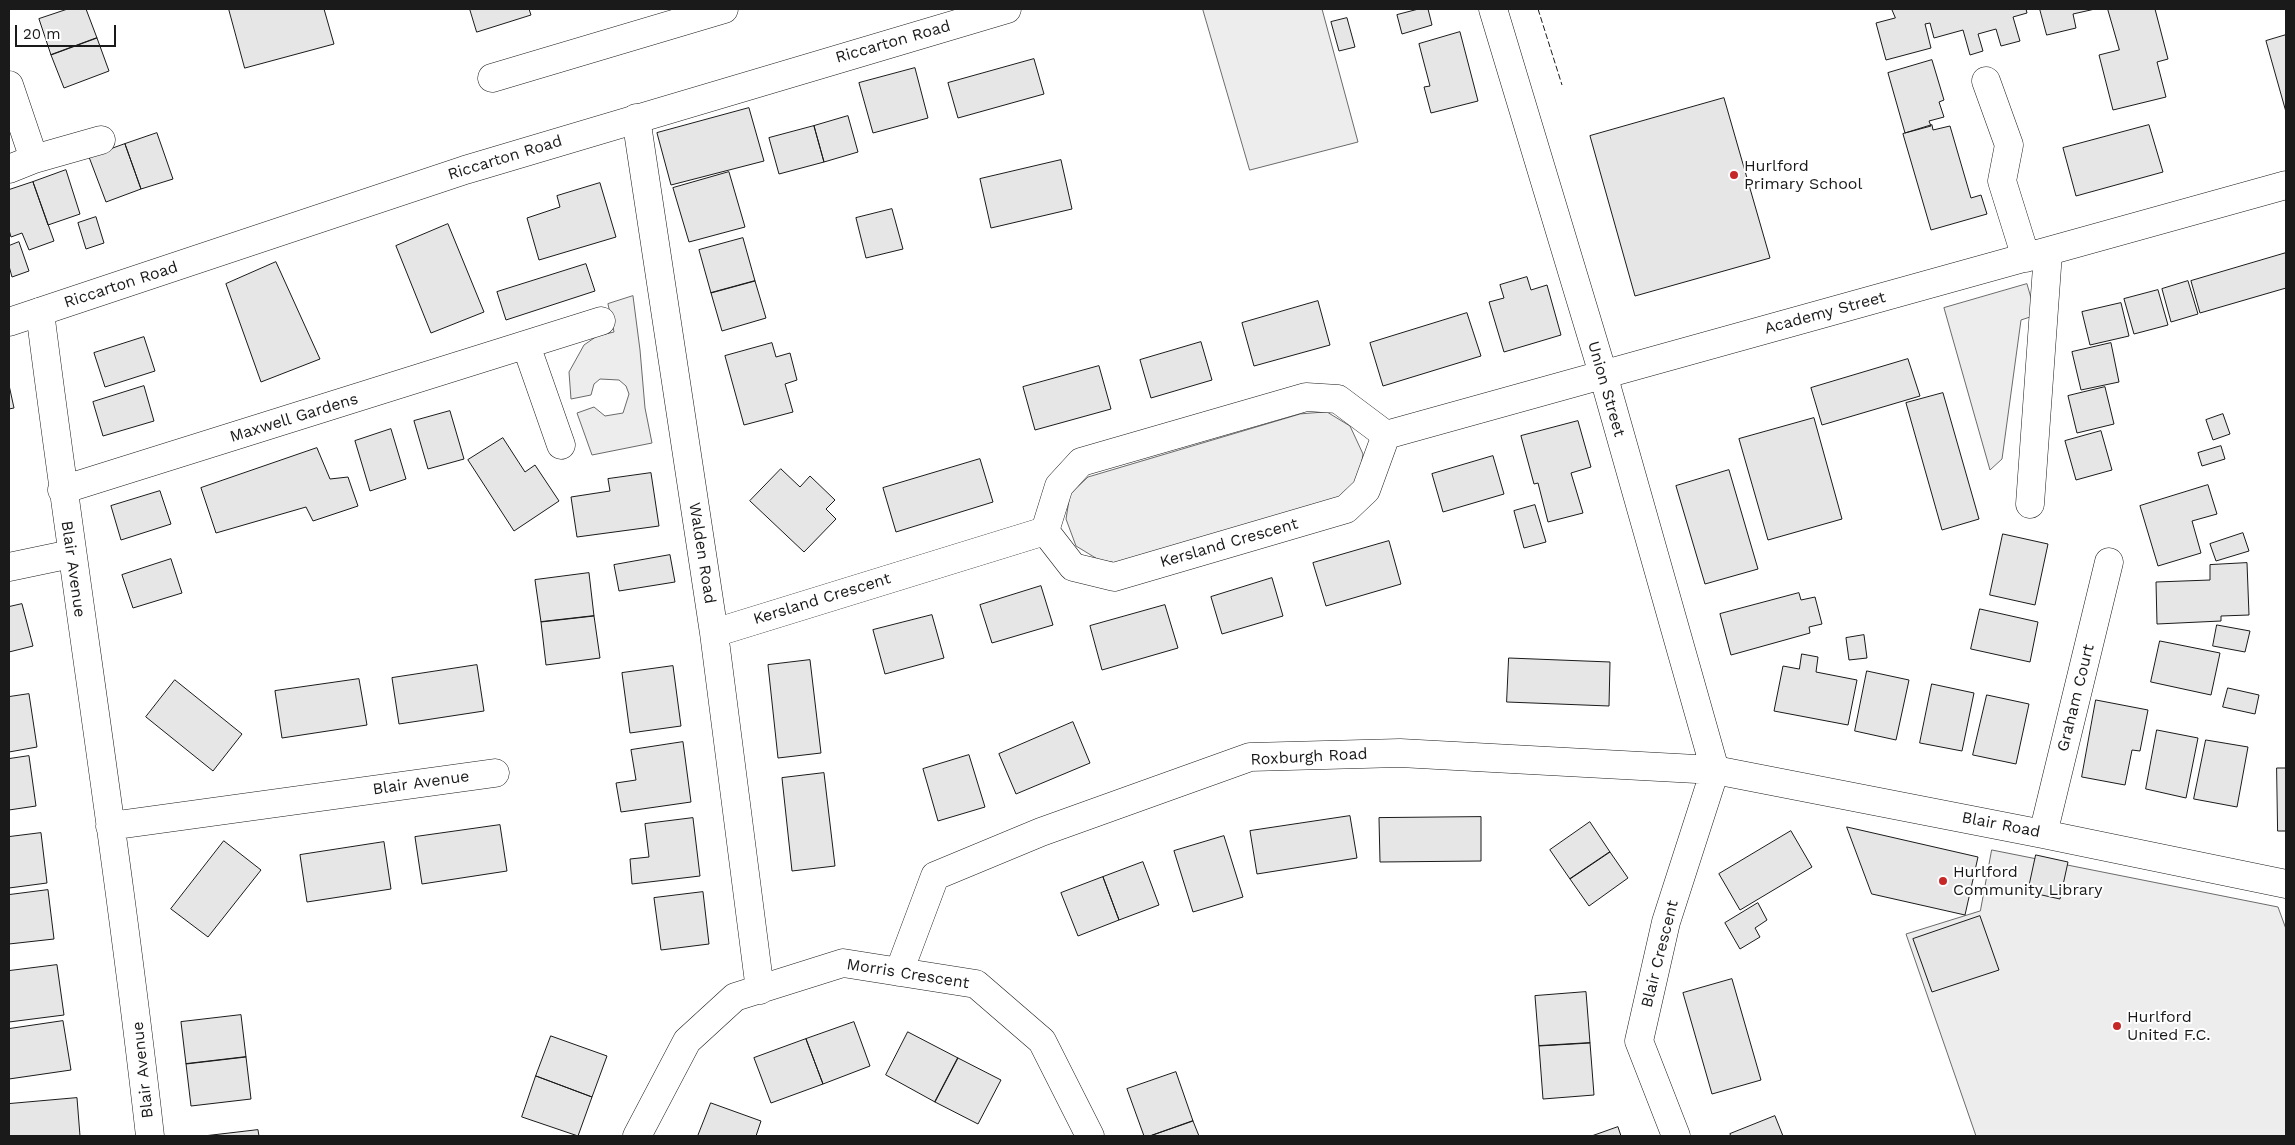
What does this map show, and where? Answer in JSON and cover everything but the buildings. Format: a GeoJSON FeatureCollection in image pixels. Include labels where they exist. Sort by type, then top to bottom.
{"type":"FeatureCollection","features":[{"type":"Feature","properties":{"kind":"street"},"geometry":{"type":"LineString","coordinates":[[492,78],[724,9]]}},
{"type":"Feature","properties":{"kind":"street","name":"Riccarton Road"},"geometry":{"type":"LineString","coordinates":[[9,322],[456,173],[1007,9]]}},
{"type":"Feature","properties":{"kind":"street","name":"Union Street"},"geometry":{"type":"LineString","coordinates":[[1493,9],[1603,374],[1715,770]]}},
{"type":"Feature","properties":{"kind":"street"},"geometry":{"type":"LineString","coordinates":[[1986,81],[2008,146],[2002,181],[2037,256],[2030,504]]}},
{"type":"Feature","properties":{"kind":"street"},"geometry":{"type":"LineString","coordinates":[[9,85],[34,159]]}},
{"type":"Feature","properties":{"kind":"street","name":"Walden Road"},"geometry":{"type":"LineString","coordinates":[[636,118],[714,633],[760,990]]}},
{"type":"Feature","properties":{"kind":"street"},"geometry":{"type":"LineString","coordinates":[[9,169],[34,159],[101,140]]}},
{"type":"Feature","properties":{"kind":"street","name":"Academy Street"},"geometry":{"type":"LineString","coordinates":[[1603,374],[2037,256],[2286,185]]}},
{"type":"Feature","properties":{"kind":"street","name":"Blair Avenue"},"geometry":{"type":"LineString","coordinates":[[40,312],[62,490],[136,1014],[150,1136]]}},
{"type":"Feature","properties":{"kind":"street","name":"Maxwell Gardens"},"geometry":{"type":"LineString","coordinates":[[62,490],[602,321]]}},
{"type":"Feature","properties":{"kind":"street"},"geometry":{"type":"LineString","coordinates":[[526,345],[561,445]]}},
{"type":"Feature","properties":{"kind":"street"},"geometry":{"type":"LineString","coordinates":[[1045,531],[1059,486],[1081,462],[1306,397],[1338,400],[1386,436],[1603,374]]}},
{"type":"Feature","properties":{"kind":"street","name":"Kersland Crescent"},"geometry":{"type":"LineString","coordinates":[[714,633],[1045,531],[1073,567],[1114,577],[1346,509],[1366,490],[1386,436]]}},
{"type":"Feature","properties":{"kind":"street"},"geometry":{"type":"LineString","coordinates":[[9,567],[71,554]]}},
{"type":"Feature","properties":{"kind":"street","name":"Graham Court"},"geometry":{"type":"LineString","coordinates":[[2043,834],[2109,562]]}},
{"type":"Feature","properties":{"kind":"street","name":"Roxburgh Road"},"geometry":{"type":"LineString","coordinates":[[899,972],[935,876],[1041,832],[1250,757],[1400,753],[1715,770]]}},
{"type":"Feature","properties":{"kind":"street","name":"Blair Road"},"geometry":{"type":"LineString","coordinates":[[1715,770],[2286,884]]}},
{"type":"Feature","properties":{"kind":"street","name":"Blair Crescent"},"geometry":{"type":"LineString","coordinates":[[1676,1136],[1639,1041],[1666,922],[1715,770]]}},
{"type":"Feature","properties":{"kind":"street","name":"Blair Avenue"},"geometry":{"type":"LineString","coordinates":[[110,826],[495,773]]}},
{"type":"Feature","properties":{"kind":"street","name":"Morris Crescent"},"geometry":{"type":"LineString","coordinates":[[637,1136],[687,1041],[735,997],[843,963],[976,984],[1042,1041],[1090,1136]]}},
{"type":"Feature","properties":{"kind":"shaded area"},"geometry":{"type":"Polygon","coordinates":[[[1203,9],[1322,9],[1358,142],[1250,170],[1203,9]]]}},
{"type":"Feature","properties":{"kind":"shaded area"},"geometry":{"type":"Polygon","coordinates":[[[2027,284],[2036,315],[2021,320],[2002,459],[1990,470],[1944,308],[2027,284]]]}},
{"type":"Feature","properties":{"kind":"shaded area"},"geometry":{"type":"Polygon","coordinates":[[[633,296],[645,408],[652,443],[592,455],[577,413],[594,407],[605,416],[623,413],[629,394],[626,386],[619,380],[600,379],[594,384],[591,395],[571,399],[569,372],[584,345],[597,336],[614,332],[608,304],[633,296]]]}},
{"type":"Feature","properties":{"kind":"shaded area"},"geometry":{"type":"Polygon","coordinates":[[[1327,412],[1350,426],[1363,454],[1359,480],[1340,501],[1123,564],[1099,560],[1076,546],[1066,519],[1070,494],[1088,477],[1300,414],[1327,412]]]}},
{"type":"Feature","properties":{"kind":"shaded area","name":"Hurlford United F.C."},"geometry":{"type":"Polygon","coordinates":[[[1992,850],[2278,907],[2286,929],[2286,1136],[1976,1136],[1906,934],[1980,911],[1992,850]]]}},
{"type":"Feature","properties":{"kind":"fence"},"geometry":{"type":"LineString","coordinates":[[1538,9],[1562,85]]}},
{"type":"Feature","properties":{"kind":"place","name":"Hurlford Primary School"},"geometry":{"type":"Point","coordinates":[1734,175]}},
{"type":"Feature","properties":{"kind":"place","name":"Hurlford Community Library"},"geometry":{"type":"Point","coordinates":[1943,881]}},
{"type":"Feature","properties":{"kind":"place","name":"Hurlford United F.C."},"geometry":{"type":"Point","coordinates":[2117,1026]}}]}
